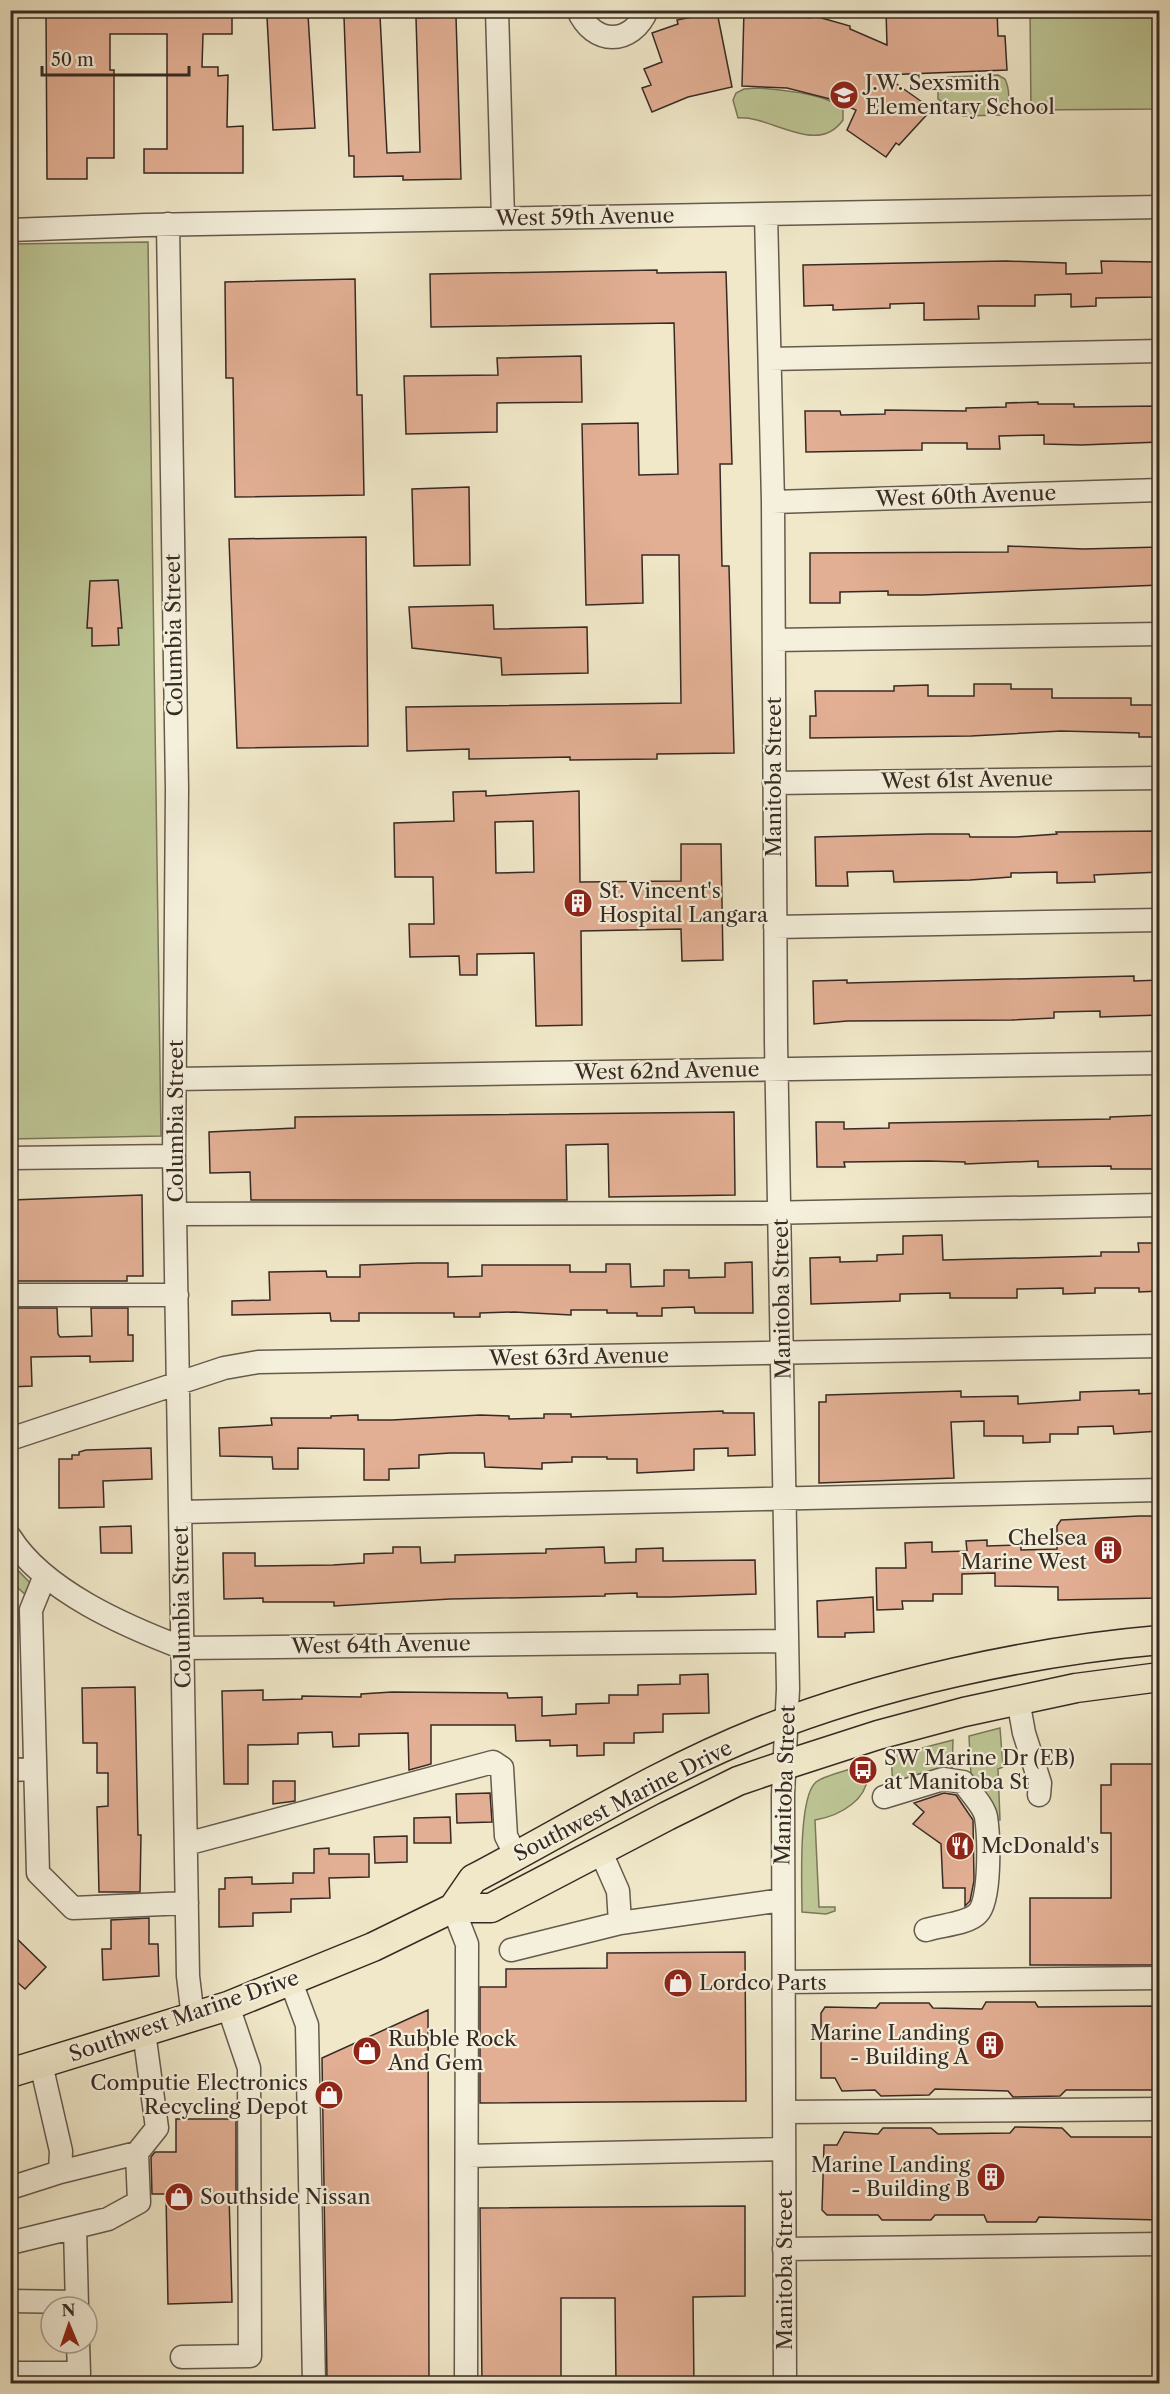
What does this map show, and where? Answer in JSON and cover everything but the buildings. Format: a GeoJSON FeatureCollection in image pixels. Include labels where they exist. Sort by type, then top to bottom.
{"type":"FeatureCollection","features":[{"type":"Feature","properties":{"kind":"main road","name":"Southwest Marine Drive"},"geometry":{"type":"LineString","coordinates":[[453,1908],[473,1879],[664,1775],[788,1722],[898,1688],[1026,1658],[1100,1646],[1160,1640]]}},
{"type":"Feature","properties":{"kind":"main road","name":"Southwest Marine Drive"},"geometry":{"type":"LineString","coordinates":[[10,2073],[228,2006],[373,1947],[453,1908],[491,1908],[738,1781],[878,1735],[1018,1700],[1076,1688],[1160,1677]]}},
{"type":"Feature","properties":{"kind":"street"},"geometry":{"type":"LineString","coordinates":[[497,10],[503,218]]}},
{"type":"Feature","properties":{"kind":"street"},"geometry":{"type":"LineString","coordinates":[[578,10],[591,30],[614,37],[635,29],[647,10]]}},
{"type":"Feature","properties":{"kind":"street","name":"West 59th Avenue"},"geometry":{"type":"LineString","coordinates":[[10,230],[503,218],[1160,207]]}},
{"type":"Feature","properties":{"kind":"street","name":"Manitoba Street"},"geometry":{"type":"LineString","coordinates":[[766,214],[773,502],[775,927],[788,1722],[783,1795],[782,1900],[785,2384]]}},
{"type":"Feature","properties":{"kind":"street","name":"Columbia Street"},"geometry":{"type":"LineString","coordinates":[[168,225],[177,789],[174,1156],[188,1976],[193,2018]]}},
{"type":"Feature","properties":{"kind":"street"},"geometry":{"type":"LineString","coordinates":[[770,359],[1160,351]]}},
{"type":"Feature","properties":{"kind":"street","name":"West 60th Avenue"},"geometry":{"type":"LineString","coordinates":[[773,502],[1160,490]]}},
{"type":"Feature","properties":{"kind":"street"},"geometry":{"type":"LineString","coordinates":[[774,640],[1160,634]]}},
{"type":"Feature","properties":{"kind":"street","name":"West 61st Avenue"},"geometry":{"type":"LineString","coordinates":[[774,783],[1160,778]]}},
{"type":"Feature","properties":{"kind":"street"},"geometry":{"type":"LineString","coordinates":[[775,927],[1160,920]]}},
{"type":"Feature","properties":{"kind":"street","name":"West 62nd Avenue"},"geometry":{"type":"LineString","coordinates":[[176,1079],[1160,1063]]}},
{"type":"Feature","properties":{"kind":"street"},"geometry":{"type":"LineString","coordinates":[[10,1158],[174,1156]]}},
{"type":"Feature","properties":{"kind":"street"},"geometry":{"type":"LineString","coordinates":[[176,1214],[780,1212],[1160,1205]]}},
{"type":"Feature","properties":{"kind":"street"},"geometry":{"type":"LineString","coordinates":[[10,1295],[177,1295]]}},
{"type":"Feature","properties":{"kind":"street","name":"West 63rd Avenue"},"geometry":{"type":"LineString","coordinates":[[10,1439],[224,1368],[258,1362],[1160,1346]]}},
{"type":"Feature","properties":{"kind":"street"},"geometry":{"type":"LineString","coordinates":[[181,1512],[1160,1490]]}},
{"type":"Feature","properties":{"kind":"street","name":"West 64th Avenue"},"geometry":{"type":"LineString","coordinates":[[10,1537],[44,1578],[152,1636],[183,1648],[787,1641]]}},
{"type":"Feature","properties":{"kind":"street"},"geometry":{"type":"LineString","coordinates":[[44,1578],[31,1610],[38,1873],[73,1908],[187,1903]]}},
{"type":"Feature","properties":{"kind":"street"},"geometry":{"type":"LineString","coordinates":[[1018,1700],[1024,1733],[1040,1784],[1039,1795]]}},
{"type":"Feature","properties":{"kind":"street"},"geometry":{"type":"LineString","coordinates":[[186,1844],[494,1762],[502,1768],[506,1836],[516,1856]]}},
{"type":"Feature","properties":{"kind":"street"},"geometry":{"type":"LineString","coordinates":[[10,1770],[35,1769]]}},
{"type":"Feature","properties":{"kind":"street"},"geometry":{"type":"LineString","coordinates":[[884,1797],[943,1779],[963,1782],[986,1815],[988,1894],[979,1913],[964,1922],[950,1923],[926,1930]]}},
{"type":"Feature","properties":{"kind":"street"},"geometry":{"type":"LineString","coordinates":[[600,1850],[618,1891],[620,1923]]}},
{"type":"Feature","properties":{"kind":"street"},"geometry":{"type":"LineString","coordinates":[[511,1950],[620,1923],[782,1900]]}},
{"type":"Feature","properties":{"kind":"street"},"geometry":{"type":"LineString","coordinates":[[453,1908],[467,1944],[466,2384]]}},
{"type":"Feature","properties":{"kind":"street"},"geometry":{"type":"LineString","coordinates":[[783,1982],[1160,1978]]}},
{"type":"Feature","properties":{"kind":"street"},"geometry":{"type":"LineString","coordinates":[[291,1982],[307,2025],[314,2384]]}},
{"type":"Feature","properties":{"kind":"street"},"geometry":{"type":"LineString","coordinates":[[182,2357],[249,2356],[249,2068],[228,2006]]}},
{"type":"Feature","properties":{"kind":"street"},"geometry":{"type":"LineString","coordinates":[[10,2188],[60,2172],[137,2153],[157,2128],[144,2032]]}},
{"type":"Feature","properties":{"kind":"street"},"geometry":{"type":"LineString","coordinates":[[41,2064],[61,2151],[60,2172]]}},
{"type":"Feature","properties":{"kind":"street"},"geometry":{"type":"LineString","coordinates":[[784,2112],[1160,2109]]}},
{"type":"Feature","properties":{"kind":"street"},"geometry":{"type":"LineString","coordinates":[[467,2156],[784,2149]]}},
{"type":"Feature","properties":{"kind":"street"},"geometry":{"type":"LineString","coordinates":[[10,2243],[108,2220],[139,2202],[137,2153]]}},
{"type":"Feature","properties":{"kind":"street"},"geometry":{"type":"LineString","coordinates":[[75,2227],[77,2295]]}},
{"type":"Feature","properties":{"kind":"street"},"geometry":{"type":"LineString","coordinates":[[784,2249],[1160,2244]]}},
{"type":"Feature","properties":{"kind":"street"},"geometry":{"type":"LineString","coordinates":[[10,2301],[39,2302]]}},
{"type":"Feature","properties":{"kind":"street"},"geometry":{"type":"LineString","coordinates":[[10,2373],[79,2373],[78,2355]]}},
{"type":"Feature","properties":{"kind":"green space"},"geometry":{"type":"Polygon","coordinates":[[[1030,11],[1159,11],[1159,109],[1031,110],[1030,11]]]}},
{"type":"Feature","properties":{"kind":"green space"},"geometry":{"type":"Polygon","coordinates":[[[998,75],[1005,79],[1009,93],[1007,108],[1001,115],[963,116],[938,99],[938,85],[948,77],[998,75]]]}},
{"type":"Feature","properties":{"kind":"green space"},"geometry":{"type":"Polygon","coordinates":[[[759,88],[804,93],[827,100],[843,110],[843,120],[832,130],[820,135],[807,135],[765,122],[738,118],[733,100],[736,93],[744,89],[759,88]]]}},
{"type":"Feature","properties":{"kind":"green space"},"geometry":{"type":"Polygon","coordinates":[[[148,242],[161,1136],[11,1139],[11,244],[148,242]]]}},
{"type":"Feature","properties":{"kind":"green space"},"geometry":{"type":"Polygon","coordinates":[[[10,1562],[32,1585],[27,1596],[11,1582],[10,1562]]]}},
{"type":"Feature","properties":{"kind":"green space"},"geometry":{"type":"Polygon","coordinates":[[[1000,1728],[1003,1767],[998,1769],[1000,1820],[995,1821],[971,1776],[969,1736],[1000,1728]]]}},
{"type":"Feature","properties":{"kind":"green space"},"geometry":{"type":"Polygon","coordinates":[[[953,1740],[952,1771],[893,1786],[891,1756],[953,1740]]]}},
{"type":"Feature","properties":{"kind":"green space"},"geometry":{"type":"Polygon","coordinates":[[[863,1765],[867,1769],[867,1780],[859,1797],[834,1815],[815,1820],[819,1907],[835,1907],[835,1911],[826,1914],[802,1912],[803,1825],[810,1792],[818,1780],[863,1765]]]}},
{"type":"Feature","properties":{"kind":"place","name":"J.W. Sexsmith Elementary School"},"geometry":{"type":"Point","coordinates":[844,95]}},
{"type":"Feature","properties":{"kind":"place","name":"St. Vincent's Hospital Langara"},"geometry":{"type":"Point","coordinates":[578,903]}},
{"type":"Feature","properties":{"kind":"place","name":"Chelsea Marine West"},"geometry":{"type":"Point","coordinates":[1108,1550]}},
{"type":"Feature","properties":{"kind":"place","name":"SW Marine Dr (EB) at Manitoba St"},"geometry":{"type":"Point","coordinates":[863,1770]}},
{"type":"Feature","properties":{"kind":"place","name":"McDonald's"},"geometry":{"type":"Point","coordinates":[960,1846]}},
{"type":"Feature","properties":{"kind":"place","name":"Lordco Parts"},"geometry":{"type":"Point","coordinates":[678,1983]}},
{"type":"Feature","properties":{"kind":"place","name":"Marine Landing - Building A"},"geometry":{"type":"Point","coordinates":[990,2045]}},
{"type":"Feature","properties":{"kind":"place","name":"Rubble Rock And Gem"},"geometry":{"type":"Point","coordinates":[367,2051]}},
{"type":"Feature","properties":{"kind":"place","name":"Computie Electronics Recycling Depot"},"geometry":{"type":"Point","coordinates":[329,2095]}},
{"type":"Feature","properties":{"kind":"place","name":"Marine Landing - Building B"},"geometry":{"type":"Point","coordinates":[991,2177]}},
{"type":"Feature","properties":{"kind":"place","name":"Southside Nissan"},"geometry":{"type":"Point","coordinates":[179,2197]}}]}
